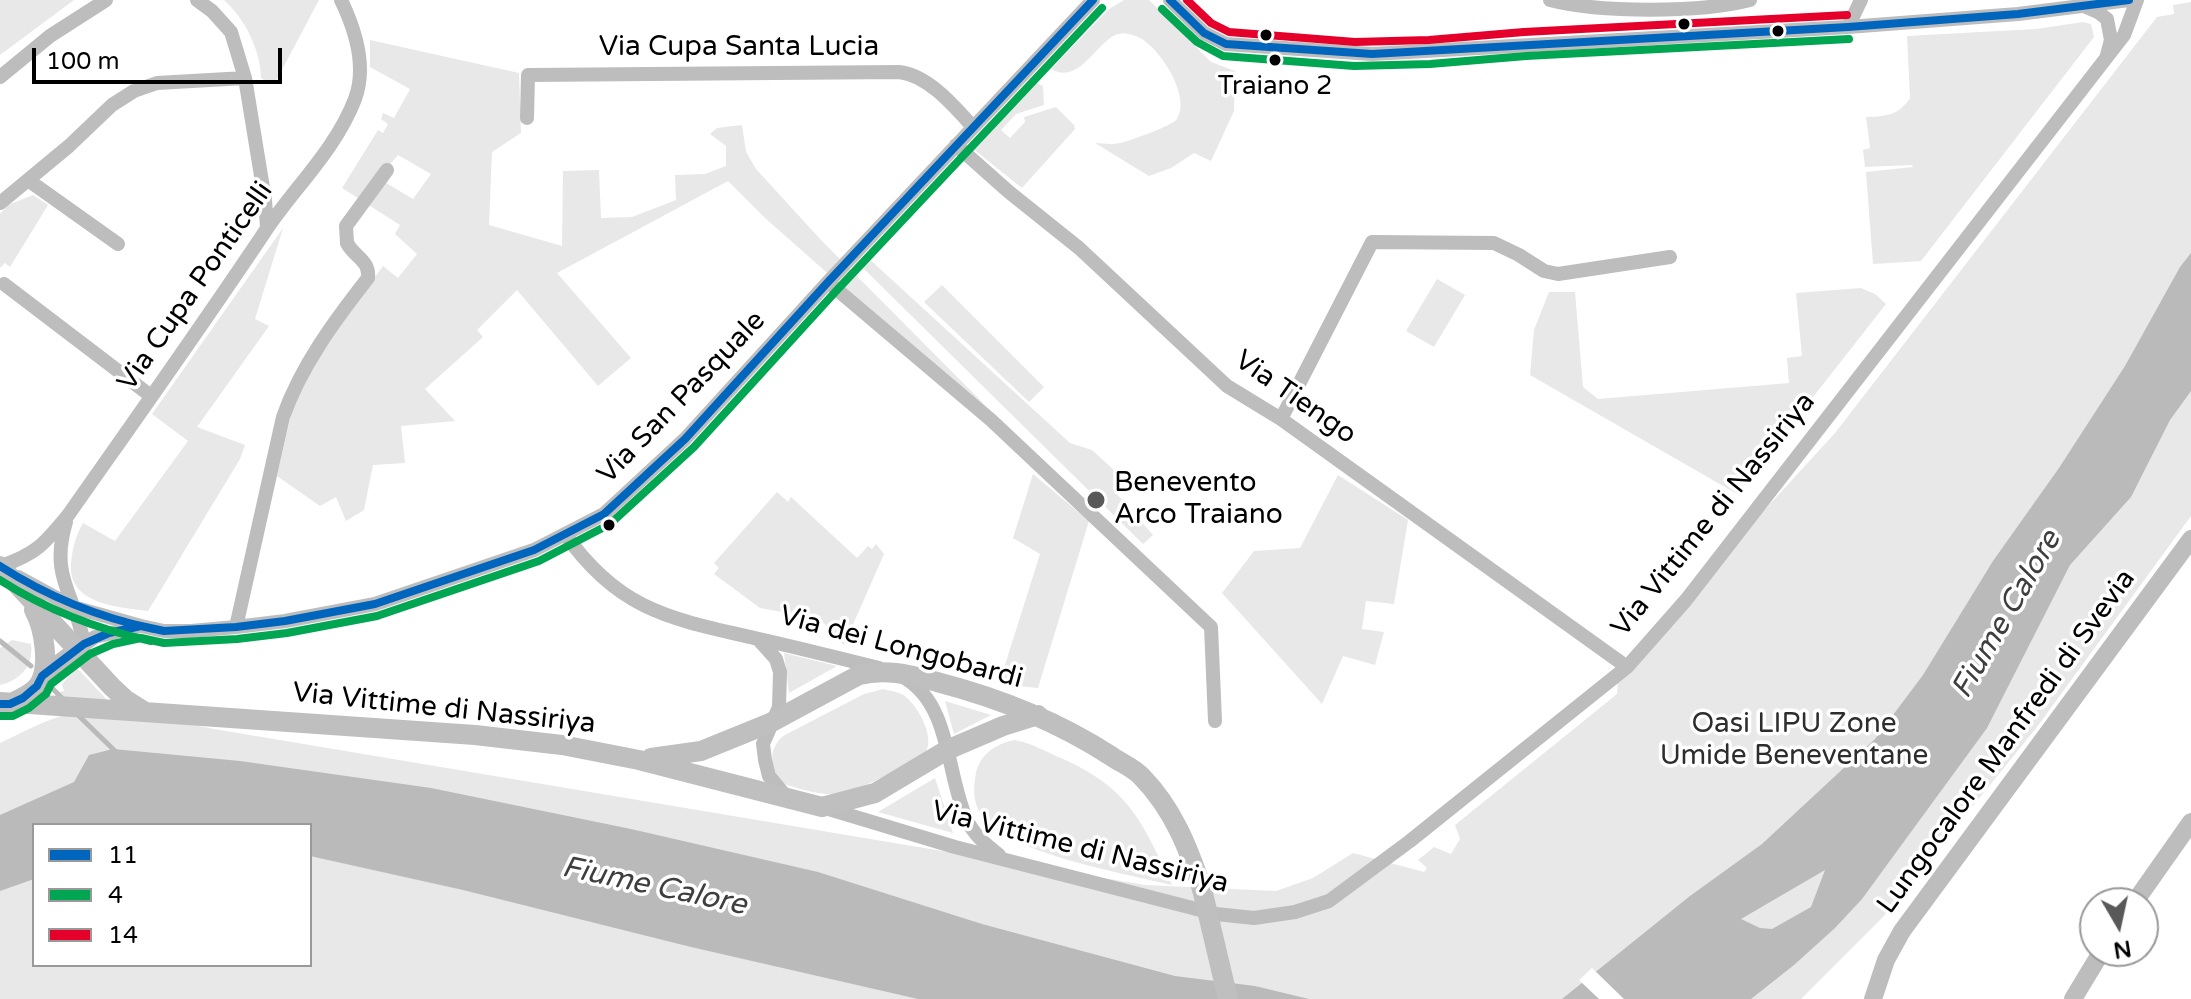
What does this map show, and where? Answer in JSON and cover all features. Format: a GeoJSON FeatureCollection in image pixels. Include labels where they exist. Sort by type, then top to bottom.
{"type":"FeatureCollection","features":[{"type":"Feature","properties":{"kind":"main road"},"geometry":{"type":"LineString","coordinates":[[0,566],[29,600],[81,647],[126,700],[146,712]]}},
{"type":"Feature","properties":{"kind":"main road"},"geometry":{"type":"LineString","coordinates":[[3,703],[30,692],[42,676],[42,632],[29,600]]}},
{"type":"Feature","properties":{"kind":"main road"},"geometry":{"type":"LineString","coordinates":[[639,760],[701,751],[770,723],[859,675],[873,671],[896,672]]}},
{"type":"Feature","properties":{"kind":"main road","name":"Via dei Longobardi"},"geometry":{"type":"LineString","coordinates":[[896,672],[1005,701],[1092,743],[1140,775],[1172,814],[1190,851],[1228,999]]}},
{"type":"Feature","properties":{"kind":"main road","name":"Via Vittime di Nassiriya"},"geometry":{"type":"LineString","coordinates":[[3,703],[475,735],[562,745],[639,760],[822,807]]}},
{"type":"Feature","properties":{"kind":"main road"},"geometry":{"type":"LineString","coordinates":[[822,807],[875,793],[947,750],[1038,715]]}},
{"type":"Feature","properties":{"kind":"street"},"geometry":{"type":"LineString","coordinates":[[0,77],[50,36],[106,0]]}},
{"type":"Feature","properties":{"kind":"street"},"geometry":{"type":"LineString","coordinates":[[197,0],[231,32],[245,78],[267,228]]}},
{"type":"Feature","properties":{"kind":"street","name":"Via Cupa Ponticelli"},"geometry":{"type":"LineString","coordinates":[[0,566],[28,557],[46,543],[69,514],[267,228],[332,141],[355,99],[360,71],[353,26],[341,0]]}},
{"type":"Feature","properties":{"kind":"street","name":"Via San Pasquale"},"geometry":{"type":"LineString","coordinates":[[141,626],[164,631],[236,627],[375,604],[534,550],[604,514],[685,439],[1093,0]]}},
{"type":"Feature","properties":{"kind":"street"},"geometry":{"type":"LineString","coordinates":[[1170,0],[1204,33],[1226,44],[1355,54],[1848,27],[2018,14],[2129,0]]}},
{"type":"Feature","properties":{"kind":"street"},"geometry":{"type":"LineString","coordinates":[[1550,0],[1592,8],[1699,7],[1750,0]]}},
{"type":"Feature","properties":{"kind":"street"},"geometry":{"type":"LineString","coordinates":[[1848,27],[1861,0]]}},
{"type":"Feature","properties":{"kind":"street","name":"Via Vittime di Nassiriya"},"geometry":{"type":"LineString","coordinates":[[822,807],[955,847],[1216,914],[1254,918],[1295,912],[1329,901],[1627,667],[1686,600],[2124,35],[2137,0]]}},
{"type":"Feature","properties":{"kind":"street"},"geometry":{"type":"LineString","coordinates":[[2082,6],[2107,19],[2111,40],[2105,59]]}},
{"type":"Feature","properties":{"kind":"street","name":"Via Cupa Santa Lucia"},"geometry":{"type":"LineString","coordinates":[[527,118],[528,75],[899,72],[915,75],[973,127]]}},
{"type":"Feature","properties":{"kind":"street"},"geometry":{"type":"LineString","coordinates":[[0,203],[112,105],[134,91],[157,83],[245,78]]}},
{"type":"Feature","properties":{"kind":"street","name":"Via Tiengo"},"geometry":{"type":"LineString","coordinates":[[956,145],[1079,248],[1227,386],[1281,419],[1627,667]]}},
{"type":"Feature","properties":{"kind":"street"},"geometry":{"type":"LineString","coordinates":[[236,627],[291,393],[341,312],[368,278],[364,261],[347,243],[346,226],[387,170]]}},
{"type":"Feature","properties":{"kind":"street"},"geometry":{"type":"LineString","coordinates":[[28,180],[118,244]]}},
{"type":"Feature","properties":{"kind":"street"},"geometry":{"type":"LineString","coordinates":[[1281,419],[1372,242],[1494,243],[1544,271],[1558,274],[1670,257]]}},
{"type":"Feature","properties":{"kind":"street"},"geometry":{"type":"LineString","coordinates":[[832,278],[991,420],[1211,627],[1215,721]]}},
{"type":"Feature","properties":{"kind":"street"},"geometry":{"type":"LineString","coordinates":[[4,284],[151,396]]}},
{"type":"Feature","properties":{"kind":"street"},"geometry":{"type":"LineString","coordinates":[[69,514],[61,540],[61,560],[63,582],[81,625],[81,647]]}},
{"type":"Feature","properties":{"kind":"street","name":"Via dei Longobardi"},"geometry":{"type":"LineString","coordinates":[[565,534],[599,575],[649,609],[681,622],[896,672]]}},
{"type":"Feature","properties":{"kind":"street","name":"Lungocalore Manfredi di Svevia"},"geometry":{"type":"LineString","coordinates":[[1877,994],[1886,960],[1902,931],[2191,539]]}},
{"type":"Feature","properties":{"kind":"street"},"geometry":{"type":"LineString","coordinates":[[0,566],[73,607],[141,626]]}},
{"type":"Feature","properties":{"kind":"street"},"geometry":{"type":"LineString","coordinates":[[42,676],[81,647],[109,633],[141,626]]}},
{"type":"Feature","properties":{"kind":"street"},"geometry":{"type":"LineString","coordinates":[[758,639],[776,659],[780,672],[779,707],[763,744],[769,776],[788,799]]}},
{"type":"Feature","properties":{"kind":"street"},"geometry":{"type":"LineString","coordinates":[[896,672],[920,687],[934,709],[966,818],[977,836],[1002,858]]}},
{"type":"Feature","properties":{"kind":"street"},"geometry":{"type":"LineString","coordinates":[[2145,887],[2191,822]]}},
{"type":"Feature","properties":{"kind":"street"},"geometry":{"type":"LineString","coordinates":[[2073,999],[2092,967]]}},
{"type":"Feature","properties":{"kind":"green space"},"geometry":{"type":"Polygon","coordinates":[[[0,0],[74,0],[0,55],[0,0]]]}},
{"type":"Feature","properties":{"kind":"green space"},"geometry":{"type":"Polygon","coordinates":[[[224,0],[319,0],[276,81],[267,82],[261,78],[250,35],[224,0]]]}},
{"type":"Feature","properties":{"kind":"green space"},"geometry":{"type":"Polygon","coordinates":[[[1124,0],[1149,0],[1211,62],[1235,71],[1234,111],[1211,161],[1194,153],[1171,168],[1149,176],[1095,143],[1125,142],[1177,119],[1180,97],[1176,85],[1163,60],[1145,41],[1129,34],[1118,34],[1071,72],[1061,73],[1051,69],[1109,9],[1124,0]]]}},
{"type":"Feature","properties":{"kind":"green space","name":"Oasi LIPU Zone Umide Beneventane"},"geometry":{"type":"Polygon","coordinates":[[[2191,2],[2191,516],[2037,727],[1883,917],[1801,999],[0,999],[0,743],[47,721],[76,712],[107,711],[147,716],[1145,885],[1276,891],[1313,878],[1353,853],[1424,872],[1427,868],[1418,860],[1434,847],[1451,854],[1460,839],[1455,825],[1617,694],[1619,669],[1835,433],[2157,17],[2174,14],[2173,5],[2191,2]]]}},
{"type":"Feature","properties":{"kind":"green space"},"geometry":{"type":"Polygon","coordinates":[[[2083,22],[2091,24],[2094,37],[1921,261],[1873,264],[1866,172],[1913,167],[1865,167],[1863,150],[1870,148],[1866,117],[1891,114],[1910,98],[1907,36],[2036,29],[2083,22]]]}},
{"type":"Feature","properties":{"kind":"green space"},"geometry":{"type":"Polygon","coordinates":[[[370,40],[519,73],[521,133],[492,152],[489,225],[562,246],[563,171],[599,170],[601,218],[632,217],[676,200],[675,175],[705,174],[726,166],[726,146],[710,134],[717,128],[742,125],[746,152],[756,169],[821,240],[987,407],[877,317],[728,181],[557,273],[631,358],[598,386],[517,290],[477,330],[483,337],[425,389],[455,421],[401,426],[405,463],[373,465],[364,510],[346,521],[336,497],[320,506],[277,476],[295,397],[317,358],[383,266],[398,278],[417,254],[395,234],[400,225],[342,188],[378,130],[383,133],[388,124],[381,119],[383,113],[394,118],[410,89],[370,67],[370,40]],[[398,155],[378,178],[413,199],[431,174],[398,155]]]}},
{"type":"Feature","properties":{"kind":"green space"},"geometry":{"type":"Polygon","coordinates":[[[1037,83],[1043,86],[1044,105],[1016,114],[1001,130],[1010,138],[1025,122],[1024,117],[1056,107],[1075,129],[1022,188],[972,148],[1037,83]]]}},
{"type":"Feature","properties":{"kind":"green space"},"geometry":{"type":"Polygon","coordinates":[[[33,195],[48,205],[10,267],[5,263],[0,268],[0,214],[8,205],[33,195]]]}},
{"type":"Feature","properties":{"kind":"green space"},"geometry":{"type":"Polygon","coordinates":[[[283,228],[255,319],[269,326],[197,427],[245,445],[240,459],[148,611],[98,602],[78,588],[73,578],[71,565],[78,533],[83,523],[115,541],[188,441],[152,414],[283,228]]]}},
{"type":"Feature","properties":{"kind":"green space"},"geometry":{"type":"Polygon","coordinates":[[[866,256],[1070,443],[1092,450],[1126,481],[1116,493],[1153,535],[1143,544],[859,264],[866,256]]]}},
{"type":"Feature","properties":{"kind":"green space"},"geometry":{"type":"Polygon","coordinates":[[[1437,279],[1465,295],[1434,347],[1406,331],[1437,279]]]}},
{"type":"Feature","properties":{"kind":"green space"},"geometry":{"type":"Polygon","coordinates":[[[942,285],[1044,387],[1029,402],[924,302],[942,285]]]}},
{"type":"Feature","properties":{"kind":"green space"},"geometry":{"type":"Polygon","coordinates":[[[1861,288],[1875,294],[1886,304],[1737,494],[1530,375],[1534,330],[1549,292],[1575,292],[1583,387],[1598,399],[1789,383],[1787,358],[1802,356],[1796,293],[1861,288]]]}},
{"type":"Feature","properties":{"kind":"green space"},"geometry":{"type":"Polygon","coordinates":[[[1033,474],[1089,521],[1038,688],[999,684],[1040,554],[1013,538],[1033,474]]]}},
{"type":"Feature","properties":{"kind":"green space"},"geometry":{"type":"Polygon","coordinates":[[[1338,475],[1408,520],[1394,604],[1366,601],[1362,629],[1384,632],[1375,665],[1343,656],[1322,704],[1222,593],[1254,551],[1300,548],[1338,475]]]}},
{"type":"Feature","properties":{"kind":"green space"},"geometry":{"type":"Polygon","coordinates":[[[777,492],[788,502],[791,497],[857,558],[868,546],[872,549],[876,544],[884,554],[844,645],[820,619],[760,608],[714,574],[719,568],[714,563],[777,492]]]}},
{"type":"Feature","properties":{"kind":"green space"},"geometry":{"type":"Polygon","coordinates":[[[12,640],[31,644],[30,659],[20,675],[0,685],[0,648],[12,640]]]}},
{"type":"Feature","properties":{"kind":"green space"},"geometry":{"type":"Polygon","coordinates":[[[784,653],[837,666],[789,693],[784,653]]]}},
{"type":"Feature","properties":{"kind":"green space"},"geometry":{"type":"Polygon","coordinates":[[[76,669],[107,700],[54,698],[55,693],[64,691],[62,684],[76,669]]]}},
{"type":"Feature","properties":{"kind":"green space"},"geometry":{"type":"Polygon","coordinates":[[[883,689],[904,695],[916,708],[927,731],[928,747],[925,753],[885,776],[842,794],[818,793],[781,783],[772,759],[775,747],[783,736],[864,694],[883,689]]]}},
{"type":"Feature","properties":{"kind":"green space"},"geometry":{"type":"Polygon","coordinates":[[[945,701],[991,715],[954,734],[945,701]]]}},
{"type":"Feature","properties":{"kind":"green space"},"geometry":{"type":"Polygon","coordinates":[[[1015,740],[1084,769],[1118,794],[1142,825],[1172,885],[1041,851],[995,828],[981,815],[976,805],[976,773],[981,760],[990,750],[1015,740]]]}},
{"type":"Feature","properties":{"kind":"green space"},"geometry":{"type":"Polygon","coordinates":[[[935,778],[953,833],[878,812],[935,778]]]}},
{"type":"Feature","properties":{"kind":"water","name":"Fiume Calore"},"geometry":{"type":"Polygon","coordinates":[[[2191,253],[2191,391],[2170,420],[2131,497],[2070,565],[1987,728],[1862,899],[1794,965],[1751,999],[1562,999],[1690,896],[1762,844],[1875,739],[1923,675],[1993,561],[2059,468],[2125,366],[2180,267],[2191,253]],[[1825,870],[1741,919],[1760,928],[1772,929],[1811,907],[1825,870]]]}},
{"type":"Feature","properties":{"kind":"water","name":"Fiume Calore"},"geometry":{"type":"Polygon","coordinates":[[[113,749],[240,761],[431,788],[818,872],[982,924],[1175,976],[1255,986],[1309,999],[918,999],[312,856],[312,823],[32,823],[32,880],[0,891],[0,815],[74,782],[89,755],[113,749]]]}},
{"type":"Feature","properties":{"kind":"pier"},"geometry":{"type":"Polygon","coordinates":[[[1592,968],[1624,999],[1599,999],[1579,980],[1592,968]]]}},
{"type":"Feature","properties":{"kind":"waterway"},"geometry":{"type":"LineString","coordinates":[[0,641],[31,666]]}},
{"type":"Feature","properties":{"kind":"waterway"},"geometry":{"type":"LineString","coordinates":[[53,689],[62,698]]}},
{"type":"Feature","properties":{"kind":"waterway"},"geometry":{"type":"LineString","coordinates":[[79,716],[116,752]]}},
{"type":"Feature","properties":{"kind":"transit line","name":"11"},"geometry":{"type":"LineString","coordinates":[[0,704],[10,704],[23,698],[37,686],[42,676],[84,644],[109,633],[141,626],[164,631],[236,627],[375,604],[534,550],[604,514],[685,439],[1093,0]]}},
{"type":"Feature","properties":{"kind":"transit line","name":"11"},"geometry":{"type":"LineString","coordinates":[[1170,0],[1204,33],[1226,44],[1372,54],[1848,27],[2018,14],[2129,0]]}},
{"type":"Feature","properties":{"kind":"transit line","name":"14"},"geometry":{"type":"LineString","coordinates":[[1187,0],[1211,23],[1229,32],[1355,42],[1847,15]]}},
{"type":"Feature","properties":{"kind":"transit line","name":"4"},"geometry":{"type":"LineString","coordinates":[[0,716],[13,716],[29,708],[46,694],[51,684],[90,654],[113,644],[141,638],[164,643],[237,639],[377,616],[539,561],[610,524],[694,447],[1102,8]]}},
{"type":"Feature","properties":{"kind":"transit line","name":"4"},"geometry":{"type":"LineString","coordinates":[[1162,9],[1197,42],[1223,56],[1354,66],[1849,39]]}},
{"type":"Feature","properties":{"kind":"transit line","name":"11"},"geometry":{"type":"LineString","coordinates":[[0,566],[74,605],[154,629]]}},
{"type":"Feature","properties":{"kind":"transit line","name":"4"},"geometry":{"type":"LineString","coordinates":[[0,580],[73,617],[151,641]]}},
{"type":"Feature","properties":{"kind":"place","name":"Traiano 2"},"geometry":{"type":"Point","coordinates":[1275,60]}},
{"type":"Feature","properties":{"kind":"place","name":"Benevento Arco Traiano"},"geometry":{"type":"Point","coordinates":[1096,500]}}]}
